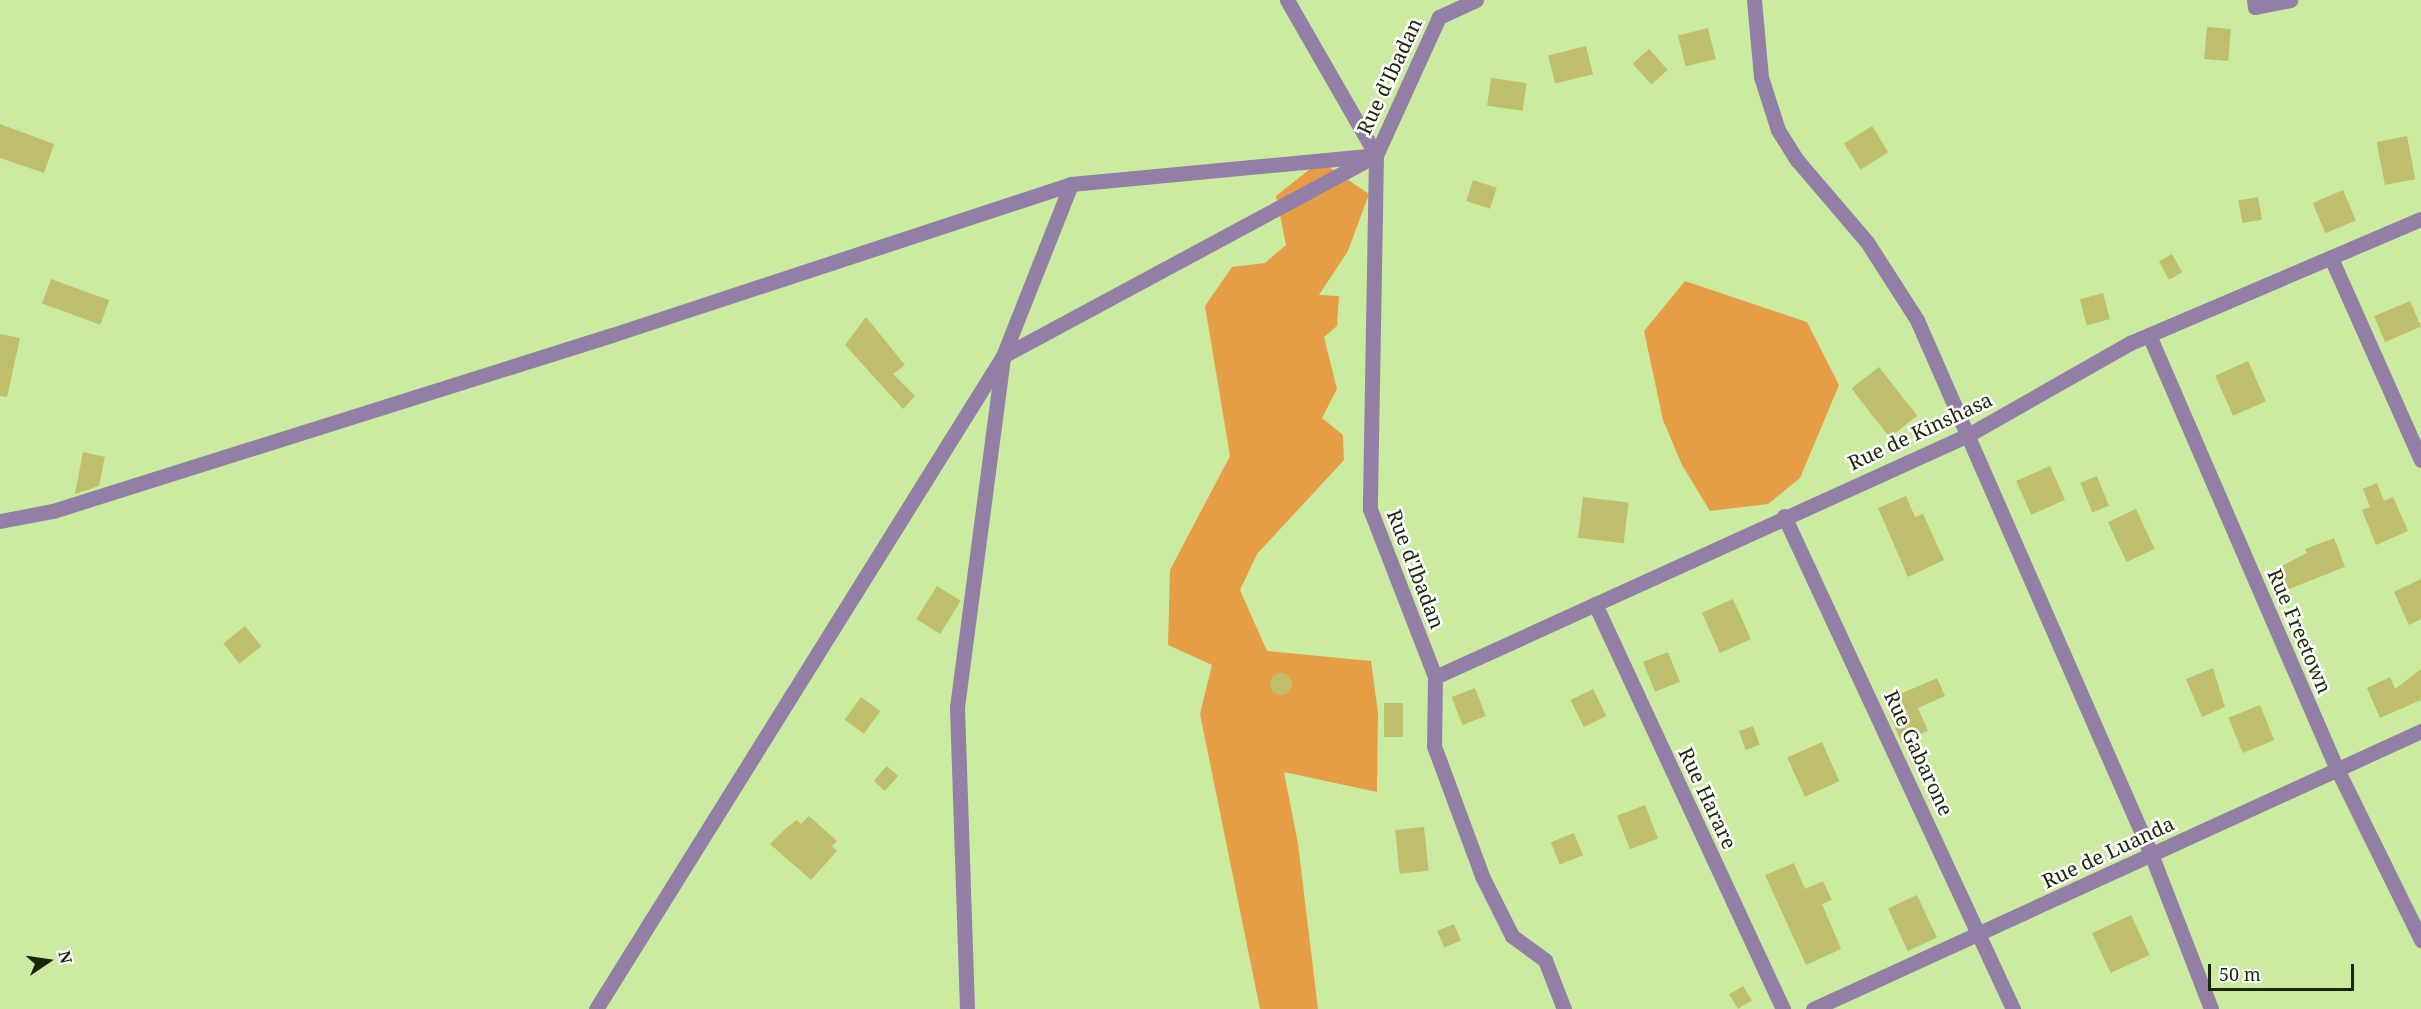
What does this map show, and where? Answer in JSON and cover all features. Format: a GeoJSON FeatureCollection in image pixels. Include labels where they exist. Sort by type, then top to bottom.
{"type":"FeatureCollection","features":[{"type":"Feature","properties":{"kind":"street"},"geometry":{"type":"LineString","coordinates":[[1287,0],[1376,155]]}},
{"type":"Feature","properties":{"kind":"street","name":"Rue d'Ibadan"},"geometry":{"type":"LineString","coordinates":[[1476,0],[1439,17],[1376,155],[1370,509],[1435,677],[1434,746],[1482,876],[1512,936],[1545,960],[1564,1009]]}},
{"type":"Feature","properties":{"kind":"street"},"geometry":{"type":"LineString","coordinates":[[1754,0],[1761,77],[1779,130],[1797,160],[1867,242],[1917,320],[2151,854],[2211,1009]]}},
{"type":"Feature","properties":{"kind":"street"},"geometry":{"type":"LineString","coordinates":[[2254,0],[2255,8],[2290,0]]}},
{"type":"Feature","properties":{"kind":"street"},"geometry":{"type":"LineString","coordinates":[[0,521],[53,511],[423,395],[1071,184],[1376,155]]}},
{"type":"Feature","properties":{"kind":"street"},"geometry":{"type":"LineString","coordinates":[[1003,356],[1376,155]]}},
{"type":"Feature","properties":{"kind":"street"},"geometry":{"type":"LineString","coordinates":[[596,1009],[1003,356],[1071,184]]}},
{"type":"Feature","properties":{"kind":"street","name":"Rue de Kinshasa"},"geometry":{"type":"LineString","coordinates":[[1435,677],[1784,516],[1968,435],[2149,335],[2421,219]]}},
{"type":"Feature","properties":{"kind":"street"},"geometry":{"type":"LineString","coordinates":[[2331,258],[2421,460]]}},
{"type":"Feature","properties":{"kind":"street","name":"Rue Freetown"},"geometry":{"type":"LineString","coordinates":[[2149,335],[2337,769],[2421,940]]}},
{"type":"Feature","properties":{"kind":"street"},"geometry":{"type":"LineString","coordinates":[[966,1009],[957,707],[1003,356]]}},
{"type":"Feature","properties":{"kind":"street","name":"Rue Gabarone"},"geometry":{"type":"LineString","coordinates":[[1784,516],[1982,935],[2013,1009]]}},
{"type":"Feature","properties":{"kind":"street","name":"Rue Harare"},"geometry":{"type":"LineString","coordinates":[[1595,604],[1783,1009]]}},
{"type":"Feature","properties":{"kind":"street","name":"Rue de Luanda"},"geometry":{"type":"LineString","coordinates":[[1813,1009],[1982,935],[2151,854],[2421,731]]}},
{"type":"Feature","properties":{"kind":"shaded area"},"geometry":{"type":"Polygon","coordinates":[[[1320,161],[1369,194],[1348,251],[1319,295],[1339,296],[1337,326],[1324,337],[1337,389],[1322,418],[1343,435],[1344,460],[1257,554],[1240,590],[1267,651],[1371,661],[1378,713],[1377,792],[1284,772],[1298,844],[1318,1009],[1260,1009],[1200,714],[1212,665],[1168,645],[1170,570],[1230,456],[1205,306],[1232,267],[1265,263],[1286,245],[1276,196],[1320,161]]]}},
{"type":"Feature","properties":{"kind":"shaded area"},"geometry":{"type":"Polygon","coordinates":[[[1685,281],[1807,322],[1839,385],[1800,478],[1768,504],[1710,511],[1682,465],[1663,420],[1644,331],[1685,281]]]}},
{"type":"Feature","properties":{"kind":"building"},"geometry":{"type":"Polygon","coordinates":[[[2207,27],[2231,29],[2228,61],[2204,59],[2207,27]]]}},
{"type":"Feature","properties":{"kind":"building"},"geometry":{"type":"Polygon","coordinates":[[[1708,28],[1716,59],[1686,67],[1678,35],[1708,28]]]}},
{"type":"Feature","properties":{"kind":"building"},"geometry":{"type":"Polygon","coordinates":[[[1586,46],[1593,74],[1555,84],[1548,55],[1586,46]]]}},
{"type":"Feature","properties":{"kind":"building"},"geometry":{"type":"Polygon","coordinates":[[[1649,49],[1668,70],[1651,85],[1633,64],[1649,49]]]}},
{"type":"Feature","properties":{"kind":"building"},"geometry":{"type":"Polygon","coordinates":[[[1491,78],[1527,83],[1523,111],[1487,106],[1491,78]]]}},
{"type":"Feature","properties":{"kind":"building"},"geometry":{"type":"Polygon","coordinates":[[[0,124],[54,144],[44,173],[0,158],[0,124]]]}},
{"type":"Feature","properties":{"kind":"building"},"geometry":{"type":"Polygon","coordinates":[[[1872,126],[1888,152],[1860,170],[1844,143],[1872,126]]]}},
{"type":"Feature","properties":{"kind":"building"},"geometry":{"type":"Polygon","coordinates":[[[2407,136],[2415,179],[2385,185],[2377,142],[2407,136]]]}},
{"type":"Feature","properties":{"kind":"building"},"geometry":{"type":"Polygon","coordinates":[[[1473,180],[1497,188],[1490,209],[1466,201],[1473,180]]]}},
{"type":"Feature","properties":{"kind":"building"},"geometry":{"type":"Polygon","coordinates":[[[2343,190],[2356,220],[2326,233],[2313,203],[2343,190]]]}},
{"type":"Feature","properties":{"kind":"building"},"geometry":{"type":"Polygon","coordinates":[[[2258,197],[2262,220],[2242,223],[2238,200],[2258,197]]]}},
{"type":"Feature","properties":{"kind":"building"},"geometry":{"type":"Polygon","coordinates":[[[2172,254],[2182,272],[2169,280],[2159,261],[2172,254]]]}},
{"type":"Feature","properties":{"kind":"building"},"geometry":{"type":"Polygon","coordinates":[[[51,279],[109,300],[100,325],[42,303],[51,279]]]}},
{"type":"Feature","properties":{"kind":"building"},"geometry":{"type":"Polygon","coordinates":[[[2103,293],[2110,319],[2087,325],[2080,299],[2103,293]]]}},
{"type":"Feature","properties":{"kind":"building"},"geometry":{"type":"Polygon","coordinates":[[[2410,301],[2421,327],[2385,342],[2374,316],[2410,301]]]}},
{"type":"Feature","properties":{"kind":"building"},"geometry":{"type":"Polygon","coordinates":[[[866,317],[905,365],[893,374],[915,396],[903,409],[845,345],[866,317]]]}},
{"type":"Feature","properties":{"kind":"building"},"geometry":{"type":"Polygon","coordinates":[[[0,334],[20,338],[7,397],[0,396],[0,334]]]}},
{"type":"Feature","properties":{"kind":"building"},"geometry":{"type":"Polygon","coordinates":[[[2248,361],[2266,401],[2233,416],[2215,376],[2248,361]]]}},
{"type":"Feature","properties":{"kind":"building"},"geometry":{"type":"Polygon","coordinates":[[[1879,367],[1917,416],[1890,437],[1851,389],[1879,367]]]}},
{"type":"Feature","properties":{"kind":"building"},"geometry":{"type":"Polygon","coordinates":[[[83,452],[105,457],[99,486],[75,494],[83,452]]]}},
{"type":"Feature","properties":{"kind":"building"},"geometry":{"type":"Polygon","coordinates":[[[2050,466],[2065,500],[2031,515],[2016,481],[2050,466]]]}},
{"type":"Feature","properties":{"kind":"building"},"geometry":{"type":"Polygon","coordinates":[[[2097,476],[2109,506],[2092,512],[2080,483],[2097,476]]]}},
{"type":"Feature","properties":{"kind":"building"},"geometry":{"type":"Polygon","coordinates":[[[2377,483],[2384,501],[2393,497],[2408,531],[2376,545],[2362,510],[2370,507],[2363,489],[2377,483]]]}},
{"type":"Feature","properties":{"kind":"building"},"geometry":{"type":"Polygon","coordinates":[[[1906,496],[1915,517],[1923,514],[1944,560],[1908,577],[1878,508],[1906,496]]]}},
{"type":"Feature","properties":{"kind":"building"},"geometry":{"type":"Polygon","coordinates":[[[1583,497],[1629,503],[1624,543],[1578,538],[1583,497]]]}},
{"type":"Feature","properties":{"kind":"building"},"geometry":{"type":"Polygon","coordinates":[[[2136,509],[2155,549],[2126,562],[2108,522],[2136,509]]]}},
{"type":"Feature","properties":{"kind":"building"},"geometry":{"type":"Polygon","coordinates":[[[2334,538],[2345,567],[2289,589],[2278,568],[2307,553],[2305,549],[2334,538]]]}},
{"type":"Feature","properties":{"kind":"building"},"geometry":{"type":"Polygon","coordinates":[[[2421,579],[2421,619],[2409,625],[2394,592],[2421,579]]]}},
{"type":"Feature","properties":{"kind":"building"},"geometry":{"type":"Polygon","coordinates":[[[937,586],[961,601],[940,634],[916,619],[937,586]]]}},
{"type":"Feature","properties":{"kind":"building"},"geometry":{"type":"Polygon","coordinates":[[[1733,599],[1751,639],[1720,653],[1702,613],[1733,599]]]}},
{"type":"Feature","properties":{"kind":"building"},"geometry":{"type":"Polygon","coordinates":[[[245,626],[261,646],[240,664],[223,644],[245,626]]]}},
{"type":"Feature","properties":{"kind":"building"},"geometry":{"type":"Polygon","coordinates":[[[1668,652],[1680,682],[1655,692],[1643,662],[1668,652]]]}},
{"type":"Feature","properties":{"kind":"building"},"geometry":{"type":"Polygon","coordinates":[[[2213,668],[2225,707],[2202,717],[2186,679],[2213,668]]]}},
{"type":"Feature","properties":{"kind":"building"},"geometry":{"type":"Polygon","coordinates":[[[2421,669],[2421,700],[2380,718],[2367,688],[2390,677],[2395,689],[2421,669]]]}},
{"type":"Feature","properties":{"kind":"building"},"geometry":{"type":"Polygon","coordinates":[[[1281,673],[1289,676],[1292,684],[1289,692],[1281,695],[1273,692],[1270,684],[1273,676],[1281,673]]]}},
{"type":"Feature","properties":{"kind":"building"},"geometry":{"type":"Polygon","coordinates":[[[1937,678],[1945,696],[1918,708],[1928,731],[1901,742],[1884,701],[1937,678]]]}},
{"type":"Feature","properties":{"kind":"building"},"geometry":{"type":"Polygon","coordinates":[[[1475,688],[1486,716],[1462,725],[1452,697],[1475,688]]]}},
{"type":"Feature","properties":{"kind":"building"},"geometry":{"type":"Polygon","coordinates":[[[1593,689],[1606,716],[1584,727],[1571,700],[1593,689]]]}},
{"type":"Feature","properties":{"kind":"building"},"geometry":{"type":"Polygon","coordinates":[[[861,697],[880,711],[864,734],[845,720],[861,697]]]}},
{"type":"Feature","properties":{"kind":"building"},"geometry":{"type":"Polygon","coordinates":[[[1384,703],[1403,703],[1403,737],[1384,737],[1384,703]]]}},
{"type":"Feature","properties":{"kind":"building"},"geometry":{"type":"Polygon","coordinates":[[[2260,705],[2274,740],[2243,753],[2228,718],[2260,705]]]}},
{"type":"Feature","properties":{"kind":"building"},"geometry":{"type":"Polygon","coordinates":[[[1753,726],[1760,745],[1746,750],[1739,731],[1753,726]]]}},
{"type":"Feature","properties":{"kind":"building"},"geometry":{"type":"Polygon","coordinates":[[[1822,742],[1839,781],[1805,797],[1787,757],[1822,742]]]}},
{"type":"Feature","properties":{"kind":"building"},"geometry":{"type":"Polygon","coordinates":[[[887,766],[898,776],[885,791],[874,781],[887,766]]]}},
{"type":"Feature","properties":{"kind":"building"},"geometry":{"type":"Polygon","coordinates":[[[1645,805],[1658,839],[1630,849],[1617,816],[1645,805]]]}},
{"type":"Feature","properties":{"kind":"building"},"geometry":{"type":"Polygon","coordinates":[[[809,816],[837,841],[832,846],[837,851],[811,880],[770,844],[797,820],[801,824],[809,816]]]}},
{"type":"Feature","properties":{"kind":"building"},"geometry":{"type":"Polygon","coordinates":[[[1424,827],[1429,871],[1400,874],[1395,830],[1424,827]]]}},
{"type":"Feature","properties":{"kind":"building"},"geometry":{"type":"Polygon","coordinates":[[[1574,833],[1583,855],[1560,865],[1551,842],[1574,833]]]}},
{"type":"Feature","properties":{"kind":"building"},"geometry":{"type":"Polygon","coordinates":[[[1794,863],[1805,889],[1823,881],[1832,900],[1822,904],[1841,949],[1806,965],[1765,875],[1794,863]]]}},
{"type":"Feature","properties":{"kind":"building"},"geometry":{"type":"Polygon","coordinates":[[[1917,895],[1937,938],[1908,951],[1888,909],[1917,895]]]}},
{"type":"Feature","properties":{"kind":"building"},"geometry":{"type":"Polygon","coordinates":[[[2131,915],[2150,955],[2111,973],[2092,933],[2131,915]]]}},
{"type":"Feature","properties":{"kind":"building"},"geometry":{"type":"Polygon","coordinates":[[[1454,924],[1461,941],[1444,947],[1437,931],[1454,924]]]}},
{"type":"Feature","properties":{"kind":"building"},"geometry":{"type":"Polygon","coordinates":[[[1743,986],[1752,1001],[1738,1009],[1729,994],[1743,986]]]}}]}
